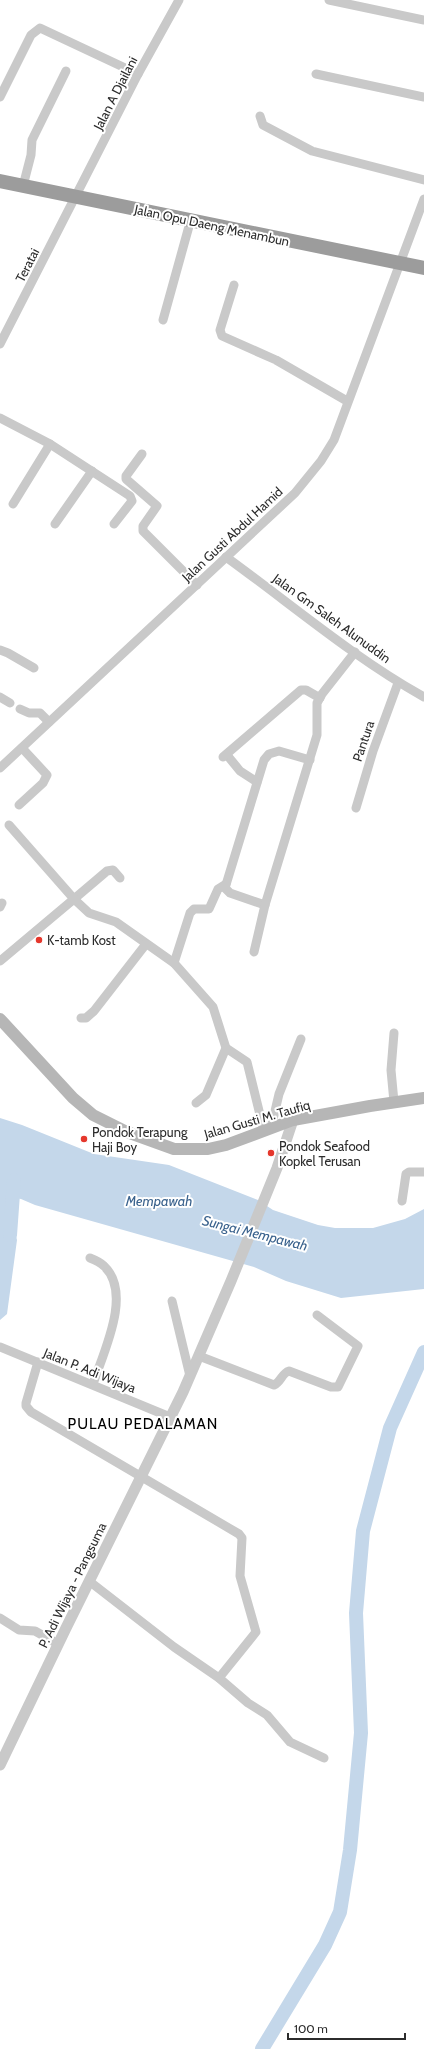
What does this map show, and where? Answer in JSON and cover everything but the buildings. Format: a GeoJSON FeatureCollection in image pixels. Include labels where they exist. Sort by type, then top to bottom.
{"type":"FeatureCollection","features":[{"type":"Feature","properties":{"kind":"highway","name":"Jalan Opu Daeng Menambun"},"geometry":{"type":"LineString","coordinates":[[0,181],[76,198],[191,219],[424,268]]}},
{"type":"Feature","properties":{"kind":"main road","name":"Jalan Gusti M. Taufiq"},"geometry":{"type":"LineString","coordinates":[[0,1019],[84,1108],[104,1121],[127,1132],[174,1148],[194,1150],[208,1149],[226,1145],[293,1120],[424,1098]]}},
{"type":"Feature","properties":{"kind":"street","name":"Jalan A Djailani"},"geometry":{"type":"LineString","coordinates":[[76,198],[138,74],[179,0]]}},
{"type":"Feature","properties":{"kind":"street"},"geometry":{"type":"LineString","coordinates":[[328,0],[424,20]]}},
{"type":"Feature","properties":{"kind":"street"},"geometry":{"type":"LineString","coordinates":[[0,97],[31,35],[40,28],[138,74]]}},
{"type":"Feature","properties":{"kind":"street"},"geometry":{"type":"LineString","coordinates":[[23,186],[31,155],[32,140],[66,71]]}},
{"type":"Feature","properties":{"kind":"street"},"geometry":{"type":"LineString","coordinates":[[316,74],[424,97]]}},
{"type":"Feature","properties":{"kind":"street"},"geometry":{"type":"LineString","coordinates":[[260,116],[263,125],[312,151],[424,180]]}},
{"type":"Feature","properties":{"kind":"street","name":"Teratai"},"geometry":{"type":"LineString","coordinates":[[0,344],[76,198]]}},
{"type":"Feature","properties":{"kind":"street","name":"Jalan Gusti Abdul Hamid"},"geometry":{"type":"LineString","coordinates":[[0,768],[197,585],[309,478],[334,440],[347,401],[362,370],[399,262],[424,199]]}},
{"type":"Feature","properties":{"kind":"street"},"geometry":{"type":"LineString","coordinates":[[163,320],[191,219]]}},
{"type":"Feature","properties":{"kind":"street"},"geometry":{"type":"LineString","coordinates":[[234,285],[220,330],[222,336],[276,360],[347,401]]}},
{"type":"Feature","properties":{"kind":"street"},"geometry":{"type":"LineString","coordinates":[[0,418],[50,444],[126,492],[132,498],[132,501],[114,524]]}},
{"type":"Feature","properties":{"kind":"street"},"geometry":{"type":"LineString","coordinates":[[13,504],[50,444]]}},
{"type":"Feature","properties":{"kind":"street"},"geometry":{"type":"LineString","coordinates":[[142,454],[126,476],[126,479],[157,506],[143,526],[143,531],[197,585]]}},
{"type":"Feature","properties":{"kind":"street"},"geometry":{"type":"LineString","coordinates":[[55,524],[92,471]]}},
{"type":"Feature","properties":{"kind":"street","name":"Jalan Gm Saleh Alunuddin"},"geometry":{"type":"LineString","coordinates":[[226,557],[355,652],[398,682],[424,697]]}},
{"type":"Feature","properties":{"kind":"street"},"geometry":{"type":"LineString","coordinates":[[0,650],[34,668]]}},
{"type":"Feature","properties":{"kind":"street"},"geometry":{"type":"LineString","coordinates":[[254,952],[265,905],[317,735],[316,708],[320,698],[355,652]]}},
{"type":"Feature","properties":{"kind":"street","name":"Pantura"},"geometry":{"type":"LineString","coordinates":[[356,808],[373,751],[398,682]]}},
{"type":"Feature","properties":{"kind":"street"},"geometry":{"type":"LineString","coordinates":[[257,782],[240,771],[225,756],[301,690],[306,690],[320,698]]}},
{"type":"Feature","properties":{"kind":"street"},"geometry":{"type":"LineString","coordinates":[[0,697],[10,703]]}},
{"type":"Feature","properties":{"kind":"street"},"geometry":{"type":"LineString","coordinates":[[20,709],[28,714],[40,713],[49,722]]}},
{"type":"Feature","properties":{"kind":"street"},"geometry":{"type":"LineString","coordinates":[[19,805],[43,783],[48,775],[22,748]]}},
{"type":"Feature","properties":{"kind":"street"},"geometry":{"type":"LineString","coordinates":[[265,905],[230,893],[225,888],[257,782],[264,760],[274,752],[310,760]]}},
{"type":"Feature","properties":{"kind":"street"},"geometry":{"type":"LineString","coordinates":[[9,825],[74,899],[89,913],[116,922],[174,963],[213,1006],[226,1048],[247,1062],[267,1130]]}},
{"type":"Feature","properties":{"kind":"street"},"geometry":{"type":"LineString","coordinates":[[0,961],[108,871],[113,870],[120,878]]}},
{"type":"Feature","properties":{"kind":"street"},"geometry":{"type":"LineString","coordinates":[[174,963],[190,913],[194,908],[209,909],[218,889],[226,884]]}},
{"type":"Feature","properties":{"kind":"street"},"geometry":{"type":"LineString","coordinates":[[81,1018],[86,1018],[94,1011],[146,944]]}},
{"type":"Feature","properties":{"kind":"street"},"geometry":{"type":"LineString","coordinates":[[394,1033],[391,1070],[394,1102]]}},
{"type":"Feature","properties":{"kind":"street"},"geometry":{"type":"LineString","coordinates":[[267,1130],[279,1094],[301,1039]]}},
{"type":"Feature","properties":{"kind":"street"},"geometry":{"type":"LineString","coordinates":[[196,1104],[206,1095],[226,1048]]}},
{"type":"Feature","properties":{"kind":"street","name":"P. Adi Wijaya - Pangsuma"},"geometry":{"type":"LineString","coordinates":[[0,1765],[190,1376],[266,1194],[293,1120]]}},
{"type":"Feature","properties":{"kind":"street"},"geometry":{"type":"LineString","coordinates":[[402,1201],[406,1174],[410,1172],[424,1172]]}},
{"type":"Feature","properties":{"kind":"street"},"geometry":{"type":"LineString","coordinates":[[90,1258],[104,1266],[110,1274],[113,1283],[117,1314],[93,1384]]}},
{"type":"Feature","properties":{"kind":"street"},"geometry":{"type":"LineString","coordinates":[[172,1301],[190,1376]]}},
{"type":"Feature","properties":{"kind":"street"},"geometry":{"type":"LineString","coordinates":[[199,1356],[274,1385],[280,1381],[285,1373],[289,1371],[331,1387],[338,1387],[358,1346],[317,1315]]}},
{"type":"Feature","properties":{"kind":"street","name":"Jalan P. Adi Wijaya"},"geometry":{"type":"LineString","coordinates":[[0,1347],[170,1417]]}},
{"type":"Feature","properties":{"kind":"street"},"geometry":{"type":"LineString","coordinates":[[38,1362],[26,1403],[28,1410],[141,1478],[239,1534],[242,1538],[240,1576],[256,1632],[219,1678]]}},
{"type":"Feature","properties":{"kind":"street"},"geometry":{"type":"LineString","coordinates":[[89,1581],[174,1647],[219,1678],[248,1703],[272,1719],[290,1742],[324,1758]]}},
{"type":"Feature","properties":{"kind":"street"},"geometry":{"type":"LineString","coordinates":[[0,1618],[19,1630],[35,1631],[58,1644]]}},
{"type":"Feature","properties":{"kind":"water","name":"Mempawah"},"geometry":{"type":"Polygon","coordinates":[[[0,1118],[22,1125],[94,1154],[169,1165],[258,1200],[273,1210],[318,1225],[335,1228],[373,1228],[405,1219],[424,1209],[424,1289],[341,1298],[286,1281],[254,1267],[10,1197],[8,1201],[9,1210],[17,1240],[7,1314],[0,1320],[0,1118]]]}},
{"type":"Feature","properties":{"kind":"waterway"},"geometry":{"type":"LineString","coordinates":[[10,1235],[14,1180]]}},
{"type":"Feature","properties":{"kind":"waterway"},"geometry":{"type":"LineString","coordinates":[[262,2049],[325,1945],[340,1912],[350,1850],[361,1733],[356,1613],[363,1531],[390,1428],[424,1352]]}},
{"type":"Feature","properties":{"kind":"place","name":"K-tamb Kost"},"geometry":{"type":"Point","coordinates":[39,940]}},
{"type":"Feature","properties":{"kind":"place","name":"Pondok Terapung Haji Boy"},"geometry":{"type":"Point","coordinates":[84,1139]}},
{"type":"Feature","properties":{"kind":"place","name":"Pondok Seafood Kopkel Terusan"},"geometry":{"type":"Point","coordinates":[271,1153]}},
{"type":"Feature","properties":{"kind":"district","name":"PULAU PEDALAMAN"},"geometry":{"type":"Point","coordinates":[143,1424]}},
{"type":"Feature","properties":{"kind":"water label","name":"Sungai Mempawah"},"geometry":{"type":"Point","coordinates":[255,1233]}}]}
